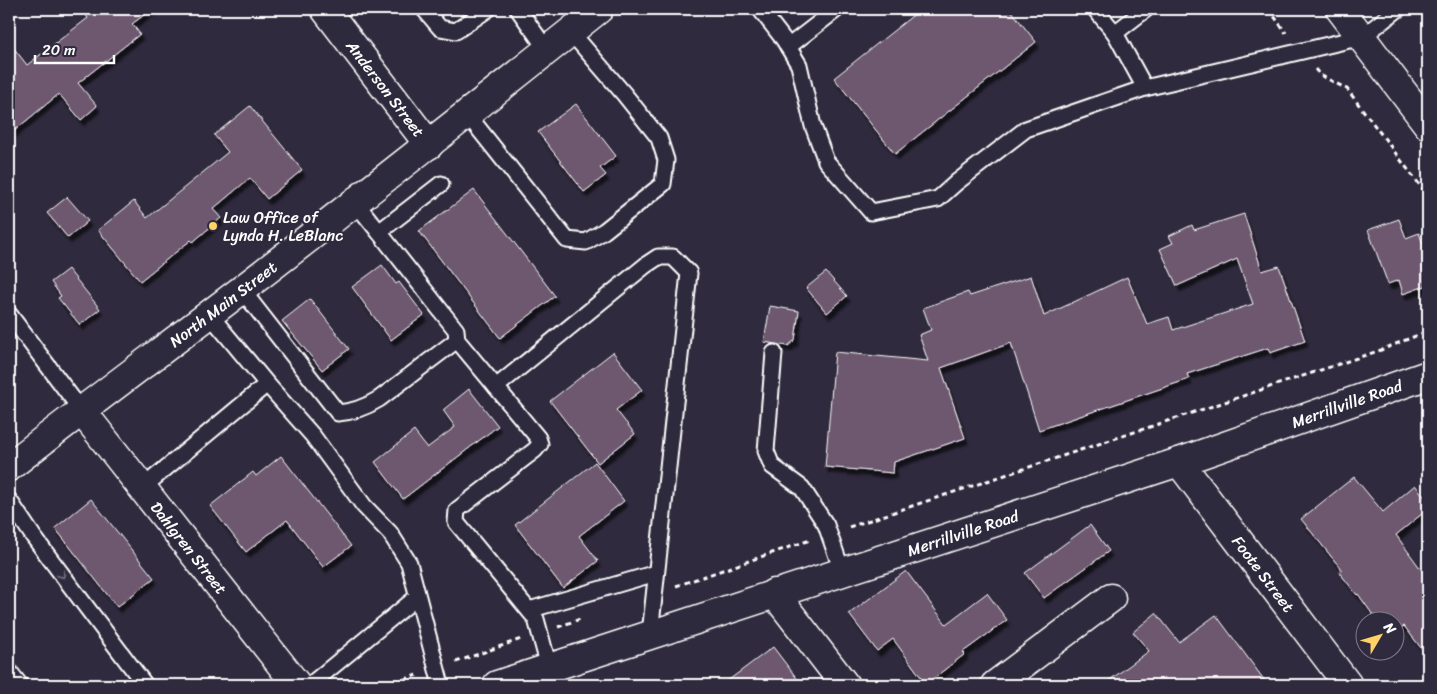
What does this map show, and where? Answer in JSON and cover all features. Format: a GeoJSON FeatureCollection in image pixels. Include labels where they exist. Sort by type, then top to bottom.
{"type":"FeatureCollection","features":[{"type":"Feature","properties":{"kind":"street","name":"Anderson Street"},"geometry":{"type":"LineString","coordinates":[[325,9],[429,145]]}},
{"type":"Feature","properties":{"kind":"street","name":"North Main Street"},"geometry":{"type":"LineString","coordinates":[[9,467],[81,410],[210,315],[429,145],[598,9]]}},
{"type":"Feature","properties":{"kind":"street"},"geometry":{"type":"LineString","coordinates":[[1340,9],[1428,125]]}},
{"type":"Feature","properties":{"kind":"street","name":"Merrillville Road"},"geometry":{"type":"LineString","coordinates":[[504,684],[774,593],[1179,462],[1428,375]]}},
{"type":"Feature","properties":{"kind":"street","name":"Dahlgren Street"},"geometry":{"type":"LineString","coordinates":[[81,410],[297,685]]}},
{"type":"Feature","properties":{"kind":"street","name":"Foote Street"},"geometry":{"type":"LineString","coordinates":[[1179,462],[1347,685]]}},
{"type":"Feature","properties":{"kind":"street"},"geometry":{"type":"LineString","coordinates":[[774,593],[845,685]]}},
{"type":"Feature","properties":{"kind":"street"},"geometry":{"type":"LineString","coordinates":[[995,685],[1111,598]]}},
{"type":"Feature","properties":{"kind":"lane"},"geometry":{"type":"LineString","coordinates":[[424,9],[440,28],[456,31],[488,9]]}},
{"type":"Feature","properties":{"kind":"lane"},"geometry":{"type":"LineString","coordinates":[[518,9],[547,50]]}},
{"type":"Feature","properties":{"kind":"lane"},"geometry":{"type":"LineString","coordinates":[[760,9],[788,46],[799,65],[813,126],[826,161],[871,212],[938,199],[1026,128],[1145,88],[1362,38],[1398,9]]}},
{"type":"Feature","properties":{"kind":"lane"},"geometry":{"type":"LineString","coordinates":[[788,46],[837,9]]}},
{"type":"Feature","properties":{"kind":"lane"},"geometry":{"type":"LineString","coordinates":[[1095,9],[1115,34],[1145,88]]}},
{"type":"Feature","properties":{"kind":"lane"},"geometry":{"type":"LineString","coordinates":[[1115,34],[1146,9]]}},
{"type":"Feature","properties":{"kind":"lane"},"geometry":{"type":"LineString","coordinates":[[468,114],[567,240],[586,242],[604,231],[663,184],[666,160],[658,138],[624,94],[570,31]]}},
{"type":"Feature","properties":{"kind":"lane"},"geometry":{"type":"LineString","coordinates":[[379,232],[441,184]]}},
{"type":"Feature","properties":{"kind":"lane"},"geometry":{"type":"LineString","coordinates":[[355,202],[456,330],[457,340],[538,438],[540,444],[536,450],[457,510],[456,522],[536,620],[549,668]]}},
{"type":"Feature","properties":{"kind":"lane"},"geometry":{"type":"LineString","coordinates":[[496,387],[646,265],[658,258],[673,257],[689,273],[650,634]]}},
{"type":"Feature","properties":{"kind":"lane"},"geometry":{"type":"LineString","coordinates":[[242,290],[338,413],[358,410],[380,399],[457,340]]}},
{"type":"Feature","properties":{"kind":"lane"},"geometry":{"type":"LineString","coordinates":[[9,314],[81,410]]}},
{"type":"Feature","properties":{"kind":"lane"},"geometry":{"type":"LineString","coordinates":[[210,315],[266,384],[313,436],[364,506],[390,533],[409,563],[441,685]]}},
{"type":"Feature","properties":{"kind":"lane"},"geometry":{"type":"LineString","coordinates":[[774,353],[766,451],[772,466],[802,488],[826,524],[842,571]]}},
{"type":"Feature","properties":{"kind":"lane"},"geometry":{"type":"LineString","coordinates":[[142,488],[266,384]]}},
{"type":"Feature","properties":{"kind":"lane"},"geometry":{"type":"LineString","coordinates":[[9,500],[32,536],[145,685]]}},
{"type":"Feature","properties":{"kind":"lane"},"geometry":{"type":"LineString","coordinates":[[529,610],[656,573]]}},
{"type":"Feature","properties":{"kind":"lane"},"geometry":{"type":"LineString","coordinates":[[310,685],[418,597]]}},
{"type":"Feature","properties":{"kind":"lane"},"geometry":{"type":"LineString","coordinates":[[9,671],[20,685]]}},
{"type":"Feature","properties":{"kind":"path"},"geometry":{"type":"LineString","coordinates":[[1269,9],[1300,52],[1320,75],[1347,89],[1428,196]]}},
{"type":"Feature","properties":{"kind":"path"},"geometry":{"type":"LineString","coordinates":[[654,594],[1381,350],[1428,331]]}},
{"type":"Feature","properties":{"kind":"building"},"geometry":{"type":"Polygon","coordinates":[[[81,9],[152,9],[132,24],[140,34],[78,83],[97,106],[81,120],[59,94],[9,135],[9,42],[27,65],[88,18],[81,9]]]}},
{"type":"Feature","properties":{"kind":"building"},"geometry":{"type":"Polygon","coordinates":[[[921,9],[1010,9],[1036,42],[895,154],[834,78],[921,9]]]}},
{"type":"Feature","properties":{"kind":"building"},"geometry":{"type":"Polygon","coordinates":[[[576,104],[616,156],[600,168],[606,175],[584,192],[538,132],[576,104]]]}},
{"type":"Feature","properties":{"kind":"building"},"geometry":{"type":"Polygon","coordinates":[[[250,106],[302,170],[267,199],[250,178],[213,209],[221,218],[193,242],[191,240],[140,281],[98,230],[134,201],[147,218],[228,152],[214,135],[250,106]]]}},
{"type":"Feature","properties":{"kind":"building"},"geometry":{"type":"Polygon","coordinates":[[[474,190],[555,296],[500,338],[419,231],[474,190]]]}},
{"type":"Feature","properties":{"kind":"building"},"geometry":{"type":"Polygon","coordinates":[[[67,197],[88,221],[68,238],[47,213],[67,197]]]}},
{"type":"Feature","properties":{"kind":"building"},"geometry":{"type":"Polygon","coordinates":[[[1244,214],[1262,271],[1279,266],[1305,341],[1270,353],[1268,348],[1187,374],[1189,379],[1039,430],[1011,343],[941,368],[965,438],[894,462],[893,473],[825,467],[835,352],[928,361],[919,335],[931,330],[923,308],[968,292],[970,296],[1031,276],[1044,316],[1127,277],[1147,324],[1169,317],[1173,330],[1253,304],[1237,259],[1177,286],[1160,249],[1173,243],[1169,236],[1192,225],[1194,230],[1244,214]]]}},
{"type":"Feature","properties":{"kind":"building"},"geometry":{"type":"Polygon","coordinates":[[[1399,219],[1406,238],[1419,233],[1428,258],[1428,285],[1403,294],[1399,280],[1388,284],[1368,230],[1399,219]]]}},
{"type":"Feature","properties":{"kind":"building"},"geometry":{"type":"Polygon","coordinates":[[[382,265],[396,284],[399,282],[424,315],[391,340],[352,287],[382,265]]]}},
{"type":"Feature","properties":{"kind":"building"},"geometry":{"type":"Polygon","coordinates":[[[68,269],[100,309],[80,325],[58,298],[61,296],[51,282],[68,269]]]}},
{"type":"Feature","properties":{"kind":"building"},"geometry":{"type":"Polygon","coordinates":[[[826,272],[847,296],[827,313],[806,288],[826,272]]]}},
{"type":"Feature","properties":{"kind":"building"},"geometry":{"type":"Polygon","coordinates":[[[310,299],[349,349],[322,370],[282,321],[310,299]]]}},
{"type":"Feature","properties":{"kind":"building"},"geometry":{"type":"Polygon","coordinates":[[[770,306],[799,311],[795,340],[788,346],[764,342],[770,306]]]}},
{"type":"Feature","properties":{"kind":"building"},"geometry":{"type":"Polygon","coordinates":[[[613,352],[642,390],[616,410],[635,434],[598,463],[550,401],[613,352]]]}},
{"type":"Feature","properties":{"kind":"building"},"geometry":{"type":"Polygon","coordinates":[[[469,389],[498,426],[403,499],[375,462],[414,431],[427,448],[455,427],[443,410],[469,389]]]}},
{"type":"Feature","properties":{"kind":"building"},"geometry":{"type":"Polygon","coordinates":[[[281,456],[351,546],[323,567],[287,520],[246,552],[210,506],[253,472],[256,476],[281,456]]]}},
{"type":"Feature","properties":{"kind":"building"},"geometry":{"type":"Polygon","coordinates":[[[595,462],[624,501],[579,536],[598,561],[563,588],[515,525],[595,462]]]}},
{"type":"Feature","properties":{"kind":"building"},"geometry":{"type":"Polygon","coordinates":[[[1354,477],[1383,512],[1415,485],[1428,501],[1428,509],[1396,535],[1428,579],[1428,657],[1404,626],[1404,612],[1371,612],[1339,572],[1342,570],[1301,519],[1354,477]]]}},
{"type":"Feature","properties":{"kind":"building"},"geometry":{"type":"Polygon","coordinates":[[[91,499],[154,578],[117,607],[55,528],[91,499]]]}},
{"type":"Feature","properties":{"kind":"building"},"geometry":{"type":"Polygon","coordinates":[[[1090,525],[1109,551],[1044,598],[1025,573],[1090,525]]]}},
{"type":"Feature","properties":{"kind":"building"},"geometry":{"type":"Polygon","coordinates":[[[906,571],[946,624],[987,593],[1007,620],[963,652],[965,654],[926,684],[893,639],[877,651],[849,614],[906,571]]]}},
{"type":"Feature","properties":{"kind":"building"},"geometry":{"type":"Polygon","coordinates":[[[1156,613],[1179,642],[1216,615],[1268,685],[1103,685],[1149,651],[1133,632],[1156,613]]]}},
{"type":"Feature","properties":{"kind":"building"},"geometry":{"type":"Polygon","coordinates":[[[773,647],[802,685],[722,685],[773,647]]]}},
{"type":"Feature","properties":{"kind":"place","name":"Law Office of Lynda H. LeBlanc"},"geometry":{"type":"Point","coordinates":[213,226]}}]}
